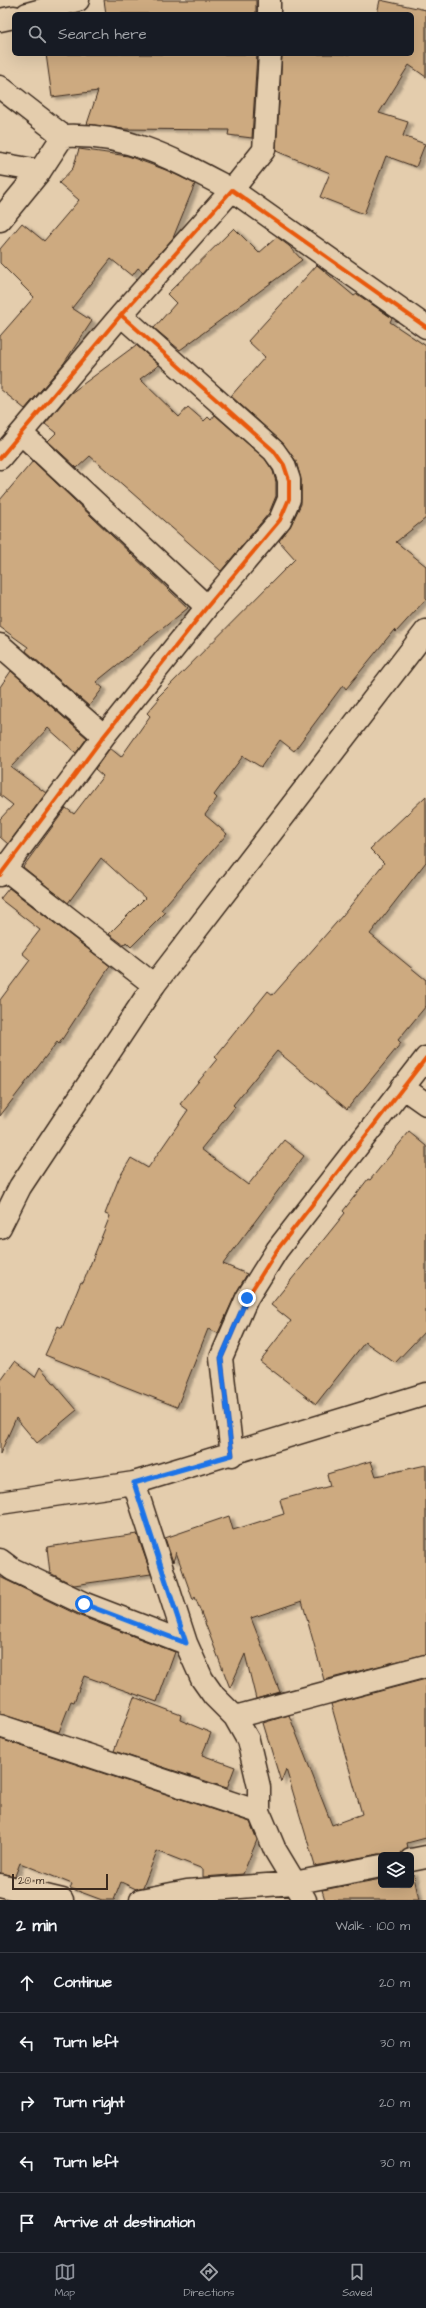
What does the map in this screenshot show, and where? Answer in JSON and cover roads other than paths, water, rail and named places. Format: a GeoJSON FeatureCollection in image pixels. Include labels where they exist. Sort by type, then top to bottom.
{"type":"FeatureCollection","features":[{"type":"Feature","properties":{"kind":"street"},"geometry":{"type":"LineString","coordinates":[[34,12],[78,0]]}},
{"type":"Feature","properties":{"kind":"street"},"geometry":{"type":"LineString","coordinates":[[269,0],[269,12]]}},
{"type":"Feature","properties":{"kind":"street"},"geometry":{"type":"LineString","coordinates":[[0,20],[12,17]]}},
{"type":"Feature","properties":{"kind":"street"},"geometry":{"type":"LineString","coordinates":[[0,458],[22,434],[121,315],[232,190],[264,150],[270,56]]}},
{"type":"Feature","properties":{"kind":"street"},"geometry":{"type":"LineString","coordinates":[[0,87],[63,136],[86,135],[122,140],[174,160],[232,190],[426,327]]}},
{"type":"Feature","properties":{"kind":"street"},"geometry":{"type":"LineString","coordinates":[[0,220],[40,170],[63,136]]}},
{"type":"Feature","properties":{"kind":"street"},"geometry":{"type":"LineString","coordinates":[[0,164],[40,170]]}},
{"type":"Feature","properties":{"kind":"street"},"geometry":{"type":"LineString","coordinates":[[121,315],[274,451],[284,465],[289,480],[289,499],[280,520],[207,607],[104,736],[2,870],[154,985]]}},
{"type":"Feature","properties":{"kind":"street"},"geometry":{"type":"LineString","coordinates":[[22,434],[207,607]]}},
{"type":"Feature","properties":{"kind":"street"},"geometry":{"type":"LineString","coordinates":[[0,1227],[20,1187],[154,985],[426,631]]}},
{"type":"Feature","properties":{"kind":"street"},"geometry":{"type":"LineString","coordinates":[[0,645],[104,736]]}},
{"type":"Feature","properties":{"kind":"street"},"geometry":{"type":"LineString","coordinates":[[232,1455],[221,1358],[247,1298],[277,1250],[426,1058]]}},
{"type":"Feature","properties":{"kind":"street"},"geometry":{"type":"LineString","coordinates":[[402,1087],[426,1104]]}},
{"type":"Feature","properties":{"kind":"street"},"geometry":{"type":"LineString","coordinates":[[0,1503],[134,1483],[232,1455],[426,1394]]}},
{"type":"Feature","properties":{"kind":"street"},"geometry":{"type":"LineString","coordinates":[[134,1483],[186,1643],[202,1679],[214,1696],[235,1717],[248,1740],[258,1787],[259,1812],[274,1850],[299,1892]]}},
{"type":"Feature","properties":{"kind":"street"},"geometry":{"type":"LineString","coordinates":[[0,1560],[12,1569],[84,1604],[186,1643]]}},
{"type":"Feature","properties":{"kind":"street"},"geometry":{"type":"LineString","coordinates":[[235,1717],[426,1666]]}},
{"type":"Feature","properties":{"kind":"street"},"geometry":{"type":"LineString","coordinates":[[0,1726],[259,1812]]}},
{"type":"Feature","properties":{"kind":"street"},"geometry":{"type":"LineString","coordinates":[[414,1859],[426,1857]]}},
{"type":"Feature","properties":{"kind":"street"},"geometry":{"type":"LineString","coordinates":[[141,1900],[187,1891],[299,1892],[378,1867]]}},
{"type":"Feature","properties":{"kind":"street"},"geometry":{"type":"LineString","coordinates":[[0,1885],[62,1900]]}}]}
